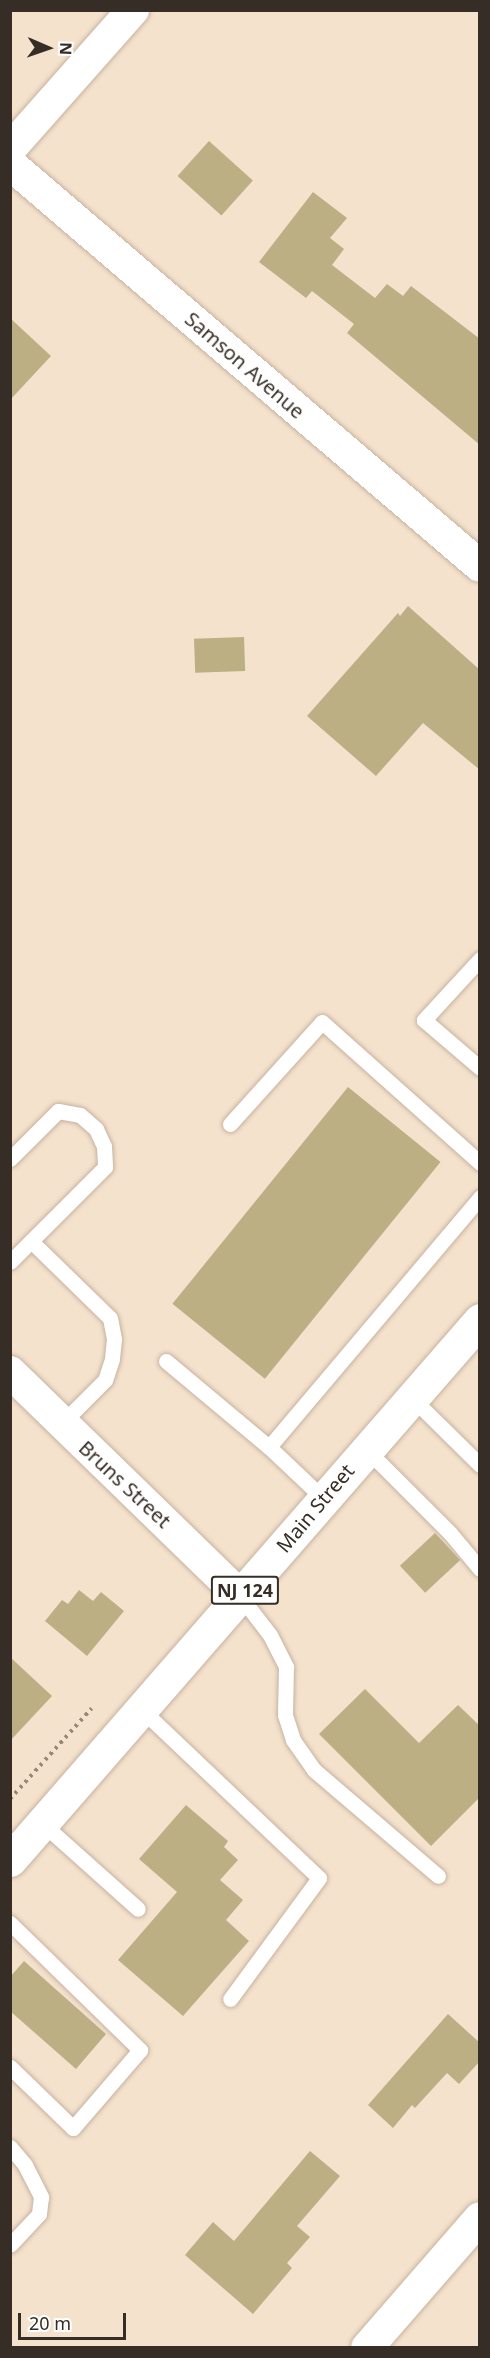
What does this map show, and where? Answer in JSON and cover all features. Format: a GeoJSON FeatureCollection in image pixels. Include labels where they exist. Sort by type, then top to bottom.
{"type":"FeatureCollection","features":[{"type":"Feature","properties":{"kind":"main road","name":"Main Street"},"geometry":{"type":"LineString","coordinates":[[10,1860],[365,1449],[480,1320]]}},
{"type":"Feature","properties":{"kind":"street"},"geometry":{"type":"LineString","coordinates":[[10,149],[133,10]]}},
{"type":"Feature","properties":{"kind":"street","name":"Samson Avenue"},"geometry":{"type":"LineString","coordinates":[[10,164],[480,566]]}},
{"type":"Feature","properties":{"kind":"street","name":"Bruns Street"},"geometry":{"type":"LineString","coordinates":[[10,1372],[240,1596]]}},
{"type":"Feature","properties":{"kind":"street"},"geometry":{"type":"LineString","coordinates":[[368,2348],[480,2218]]}},
{"type":"Feature","properties":{"kind":"lane"},"geometry":{"type":"LineString","coordinates":[[480,959],[424,1020],[480,1068]]}},
{"type":"Feature","properties":{"kind":"lane"},"geometry":{"type":"LineString","coordinates":[[230,1124],[322,1022],[480,1164]]}},
{"type":"Feature","properties":{"kind":"lane"},"geometry":{"type":"LineString","coordinates":[[10,1159],[58,1110],[80,1115],[96,1129],[104,1146],[105,1167],[10,1262]]}},
{"type":"Feature","properties":{"kind":"lane"},"geometry":{"type":"LineString","coordinates":[[268,1447],[480,1197]]}},
{"type":"Feature","properties":{"kind":"lane"},"geometry":{"type":"LineString","coordinates":[[31,1241],[110,1318],[114,1339],[112,1359],[105,1380],[61,1424]]}},
{"type":"Feature","properties":{"kind":"lane"},"geometry":{"type":"LineString","coordinates":[[166,1361],[268,1447],[323,1498]]}},
{"type":"Feature","properties":{"kind":"lane"},"geometry":{"type":"LineString","coordinates":[[411,1397],[480,1465]]}},
{"type":"Feature","properties":{"kind":"lane"},"geometry":{"type":"LineString","coordinates":[[365,1449],[450,1533],[480,1569]]}},
{"type":"Feature","properties":{"kind":"lane"},"geometry":{"type":"LineString","coordinates":[[240,1596],[270,1635],[286,1667],[285,1714],[293,1740],[315,1770],[438,1876]]}},
{"type":"Feature","properties":{"kind":"lane"},"geometry":{"type":"LineString","coordinates":[[141,1709],[319,1878],[230,1999]]}},
{"type":"Feature","properties":{"kind":"lane"},"geometry":{"type":"LineString","coordinates":[[43,1824],[138,1909]]}},
{"type":"Feature","properties":{"kind":"lane"},"geometry":{"type":"LineString","coordinates":[[10,1923],[140,2050],[72,2128],[10,2067]]}},
{"type":"Feature","properties":{"kind":"lane"},"geometry":{"type":"LineString","coordinates":[[10,2147],[25,2165],[42,2197],[39,2214],[10,2245]]}},
{"type":"Feature","properties":{"kind":"path"},"geometry":{"type":"LineString","coordinates":[[10,1799],[98,1701]]}},
{"type":"Feature","properties":{"kind":"building"},"geometry":{"type":"Polygon","coordinates":[[[209,141],[253,180],[221,215],[178,176],[209,141]]]}},
{"type":"Feature","properties":{"kind":"building"},"geometry":{"type":"Polygon","coordinates":[[[313,192],[347,218],[330,238],[344,249],[332,265],[375,298],[387,284],[403,296],[411,286],[480,339],[480,445],[347,333],[354,324],[312,291],[306,298],[259,262],[313,192]]]}},
{"type":"Feature","properties":{"kind":"building"},"geometry":{"type":"Polygon","coordinates":[[[10,318],[51,356],[10,400],[10,318]]]}},
{"type":"Feature","properties":{"kind":"building"},"geometry":{"type":"Polygon","coordinates":[[[408,606],[480,670],[480,770],[423,723],[376,776],[307,716],[398,613],[400,616],[408,606]]]}},
{"type":"Feature","properties":{"kind":"building"},"geometry":{"type":"Polygon","coordinates":[[[244,637],[245,671],[195,673],[194,639],[244,637]]]}},
{"type":"Feature","properties":{"kind":"building"},"geometry":{"type":"Polygon","coordinates":[[[348,1087],[440,1162],[265,1379],[172,1304],[348,1087]]]}},
{"type":"Feature","properties":{"kind":"building"},"geometry":{"type":"Polygon","coordinates":[[[435,1533],[460,1560],[425,1593],[400,1566],[435,1533]]]}},
{"type":"Feature","properties":{"kind":"building"},"geometry":{"type":"Polygon","coordinates":[[[79,1590],[93,1601],[101,1592],[124,1611],[87,1656],[45,1621],[62,1600],[68,1604],[79,1590]]]}},
{"type":"Feature","properties":{"kind":"building"},"geometry":{"type":"Polygon","coordinates":[[[10,1657],[52,1696],[10,1741],[10,1657]]]}},
{"type":"Feature","properties":{"kind":"building"},"geometry":{"type":"Polygon","coordinates":[[[365,1689],[419,1743],[458,1705],[480,1726],[480,1797],[431,1846],[319,1734],[365,1689]]]}},
{"type":"Feature","properties":{"kind":"building"},"geometry":{"type":"Polygon","coordinates":[[[186,1805],[228,1841],[224,1847],[238,1860],[220,1880],[243,1900],[226,1920],[249,1941],[183,2016],[118,1960],[177,1892],[139,1859],[186,1805]]]}},
{"type":"Feature","properties":{"kind":"building"},"geometry":{"type":"Polygon","coordinates":[[[24,1961],[106,2034],[76,2069],[10,2011],[10,1977],[24,1961]]]}},
{"type":"Feature","properties":{"kind":"building"},"geometry":{"type":"Polygon","coordinates":[[[448,2014],[480,2043],[480,2061],[459,2084],[447,2073],[415,2108],[412,2105],[393,2128],[368,2105],[448,2014]]]}},
{"type":"Feature","properties":{"kind":"building"},"geometry":{"type":"Polygon","coordinates":[[[310,2151],[340,2176],[297,2226],[310,2237],[287,2263],[292,2268],[253,2314],[185,2255],[213,2222],[234,2241],[310,2151]]]}}]}
